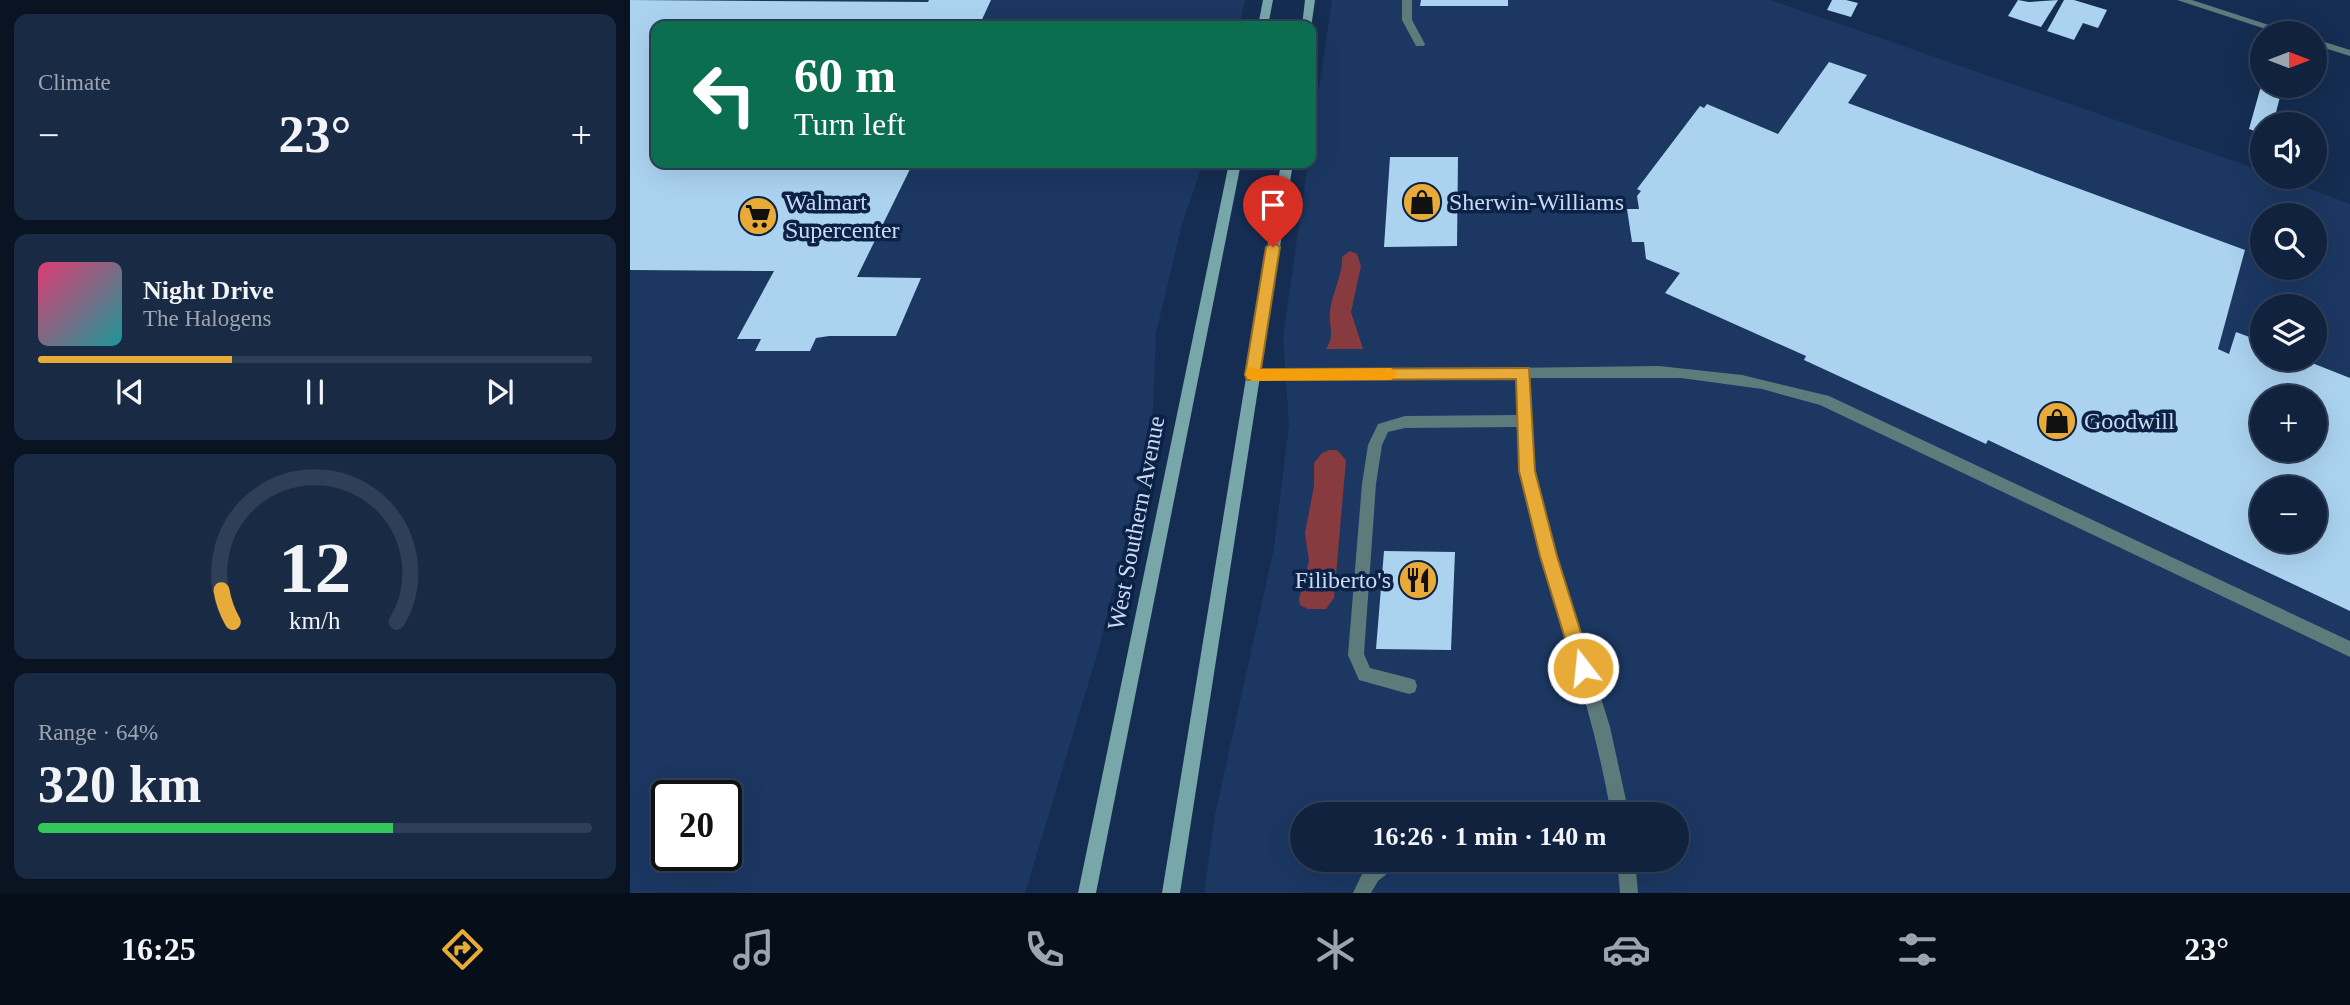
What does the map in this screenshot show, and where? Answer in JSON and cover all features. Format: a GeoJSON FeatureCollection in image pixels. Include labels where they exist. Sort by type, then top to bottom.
{"type":"FeatureCollection","features":[{"type":"Feature","properties":{"kind":"main road"},"geometry":{"type":"LineString","coordinates":[[1264,21],[1268,0]]}},
{"type":"Feature","properties":{"kind":"main road"},"geometry":{"type":"LineString","coordinates":[[1308,21],[1310,0]]}},
{"type":"Feature","properties":{"kind":"main road","name":"West Southern Avenue"},"geometry":{"type":"LineString","coordinates":[[1087,893],[1234,168]]}},
{"type":"Feature","properties":{"kind":"main road"},"geometry":{"type":"LineString","coordinates":[[1171,893],[1286,168]]}},
{"type":"Feature","properties":{"kind":"street"},"geometry":{"type":"LineString","coordinates":[[1407,0],[1407,20],[1420,44]]}},
{"type":"Feature","properties":{"kind":"street"},"geometry":{"type":"LineString","coordinates":[[2182,0],[2250,21]]}},
{"type":"Feature","properties":{"kind":"street"},"geometry":{"type":"LineString","coordinates":[[2328,46],[2350,53]]}},
{"type":"Feature","properties":{"kind":"street"},"geometry":{"type":"LineString","coordinates":[[1252,375],[1659,371],[1719,374],[1789,389],[1824,400],[2350,649]]}},
{"type":"Feature","properties":{"kind":"street"},"geometry":{"type":"LineString","coordinates":[[1523,373],[1527,471],[1548,556],[1601,717],[1618,802]]}},
{"type":"Feature","properties":{"kind":"street"},"geometry":{"type":"LineString","coordinates":[[1409,686],[1365,674],[1356,655],[1369,484],[1375,445],[1383,428],[1405,422],[1526,421]]}},
{"type":"Feature","properties":{"kind":"street"},"geometry":{"type":"LineString","coordinates":[[1362,893],[1368,877],[1375,872]]}},
{"type":"Feature","properties":{"kind":"street"},"geometry":{"type":"LineString","coordinates":[[1627,872],[1629,893]]}},
{"type":"Feature","properties":{"kind":"shaded area"},"geometry":{"type":"Polygon","coordinates":[[[630,0],[1245,0],[1240,21],[651,21],[651,168],[1201,168],[1182,224],[1156,333],[1152,433],[1099,648],[1025,893],[630,893],[630,0]]]}},
{"type":"Feature","properties":{"kind":"shaded area"},"geometry":{"type":"Polygon","coordinates":[[[1332,0],[1771,0],[2250,166],[2250,189],[2310,189],[2350,204],[2350,893],[1204,893],[1215,815],[1274,548],[1289,425],[1283,337],[1307,168],[1316,168],[1316,109],[1332,0]]]}},
{"type":"Feature","properties":{"kind":"shaded area"},"geometry":{"type":"Polygon","coordinates":[[[1350,251],[1357,254],[1361,266],[1351,312],[1363,349],[1326,349],[1331,338],[1330,311],[1342,257],[1350,251]]]}},
{"type":"Feature","properties":{"kind":"shaded area"},"geometry":{"type":"Polygon","coordinates":[[[1337,450],[1346,460],[1334,598],[1326,609],[1308,609],[1300,605],[1299,599],[1309,561],[1305,533],[1314,486],[1314,463],[1322,453],[1337,450]]]}},
{"type":"Feature","properties":{"kind":"building","name":"Walmart Supercenter"},"geometry":{"type":"Polygon","coordinates":[[[630,0],[991,0],[981,21],[651,21],[651,168],[911,168],[857,277],[921,278],[896,336],[829,336],[816,338],[810,351],[755,351],[761,339],[737,339],[774,271],[630,270],[630,0]]]}},
{"type":"Feature","properties":{"kind":"building"},"geometry":{"type":"Polygon","coordinates":[[[1421,0],[1508,0],[1508,6],[1420,6],[1421,0]]]}},
{"type":"Feature","properties":{"kind":"building"},"geometry":{"type":"Polygon","coordinates":[[[1832,0],[1858,3],[1851,17],[1827,10],[1832,0]]]}},
{"type":"Feature","properties":{"kind":"building"},"geometry":{"type":"Polygon","coordinates":[[[2018,0],[2058,0],[2041,27],[2008,16],[2018,0]]]}},
{"type":"Feature","properties":{"kind":"building"},"geometry":{"type":"Polygon","coordinates":[[[2064,0],[2074,0],[2107,10],[2098,28],[2083,23],[2074,40],[2047,31],[2064,0]]]}},
{"type":"Feature","properties":{"kind":"building"},"geometry":{"type":"Polygon","coordinates":[[[1829,62],[1867,75],[1848,103],[2245,250],[2218,349],[2229,354],[2236,332],[2250,337],[2250,371],[2327,371],[2327,369],[2350,378],[2350,611],[1988,440],[1986,444],[1804,360],[1806,356],[1665,293],[1680,273],[1646,259],[1644,242],[1632,242],[1627,209],[1639,209],[1637,196],[1641,191],[1637,189],[1700,106],[1704,108],[1707,104],[1778,134],[1829,62]]]}},
{"type":"Feature","properties":{"kind":"building"},"geometry":{"type":"Polygon","coordinates":[[[2258,98],[2280,98],[2276,112],[2254,112],[2258,98]]]}},
{"type":"Feature","properties":{"kind":"building","name":"Sherwin-Williams"},"geometry":{"type":"Polygon","coordinates":[[[1390,157],[1458,157],[1457,246],[1384,247],[1390,157]]]}},
{"type":"Feature","properties":{"kind":"building","name":"Filiberto's"},"geometry":{"type":"Polygon","coordinates":[[[1384,551],[1455,552],[1451,650],[1376,649],[1384,551]]]}},
{"type":"Feature","properties":{"kind":"slow traffic"},"geometry":{"type":"LineString","coordinates":[[1253,373],[1252,375],[1391,374]]}},
{"type":"Feature","properties":{"kind":"place","name":"Sherwin-Williams"},"geometry":{"type":"Point","coordinates":[1422,202]}},
{"type":"Feature","properties":{"kind":"place","name":"Walmart Supercenter"},"geometry":{"type":"Point","coordinates":[758,216]}},
{"type":"Feature","properties":{"kind":"place","name":"Goodwill"},"geometry":{"type":"Point","coordinates":[2057,421]}},
{"type":"Feature","properties":{"kind":"place","name":"Filiberto's"},"geometry":{"type":"Point","coordinates":[1418,580]}},
{"type":"Feature","properties":{"kind":"route"},"geometry":{"type":"LineString","coordinates":[[1273,247],[1252,375],[1523,373],[1527,471],[1548,556],[1583,668]]}}]}
